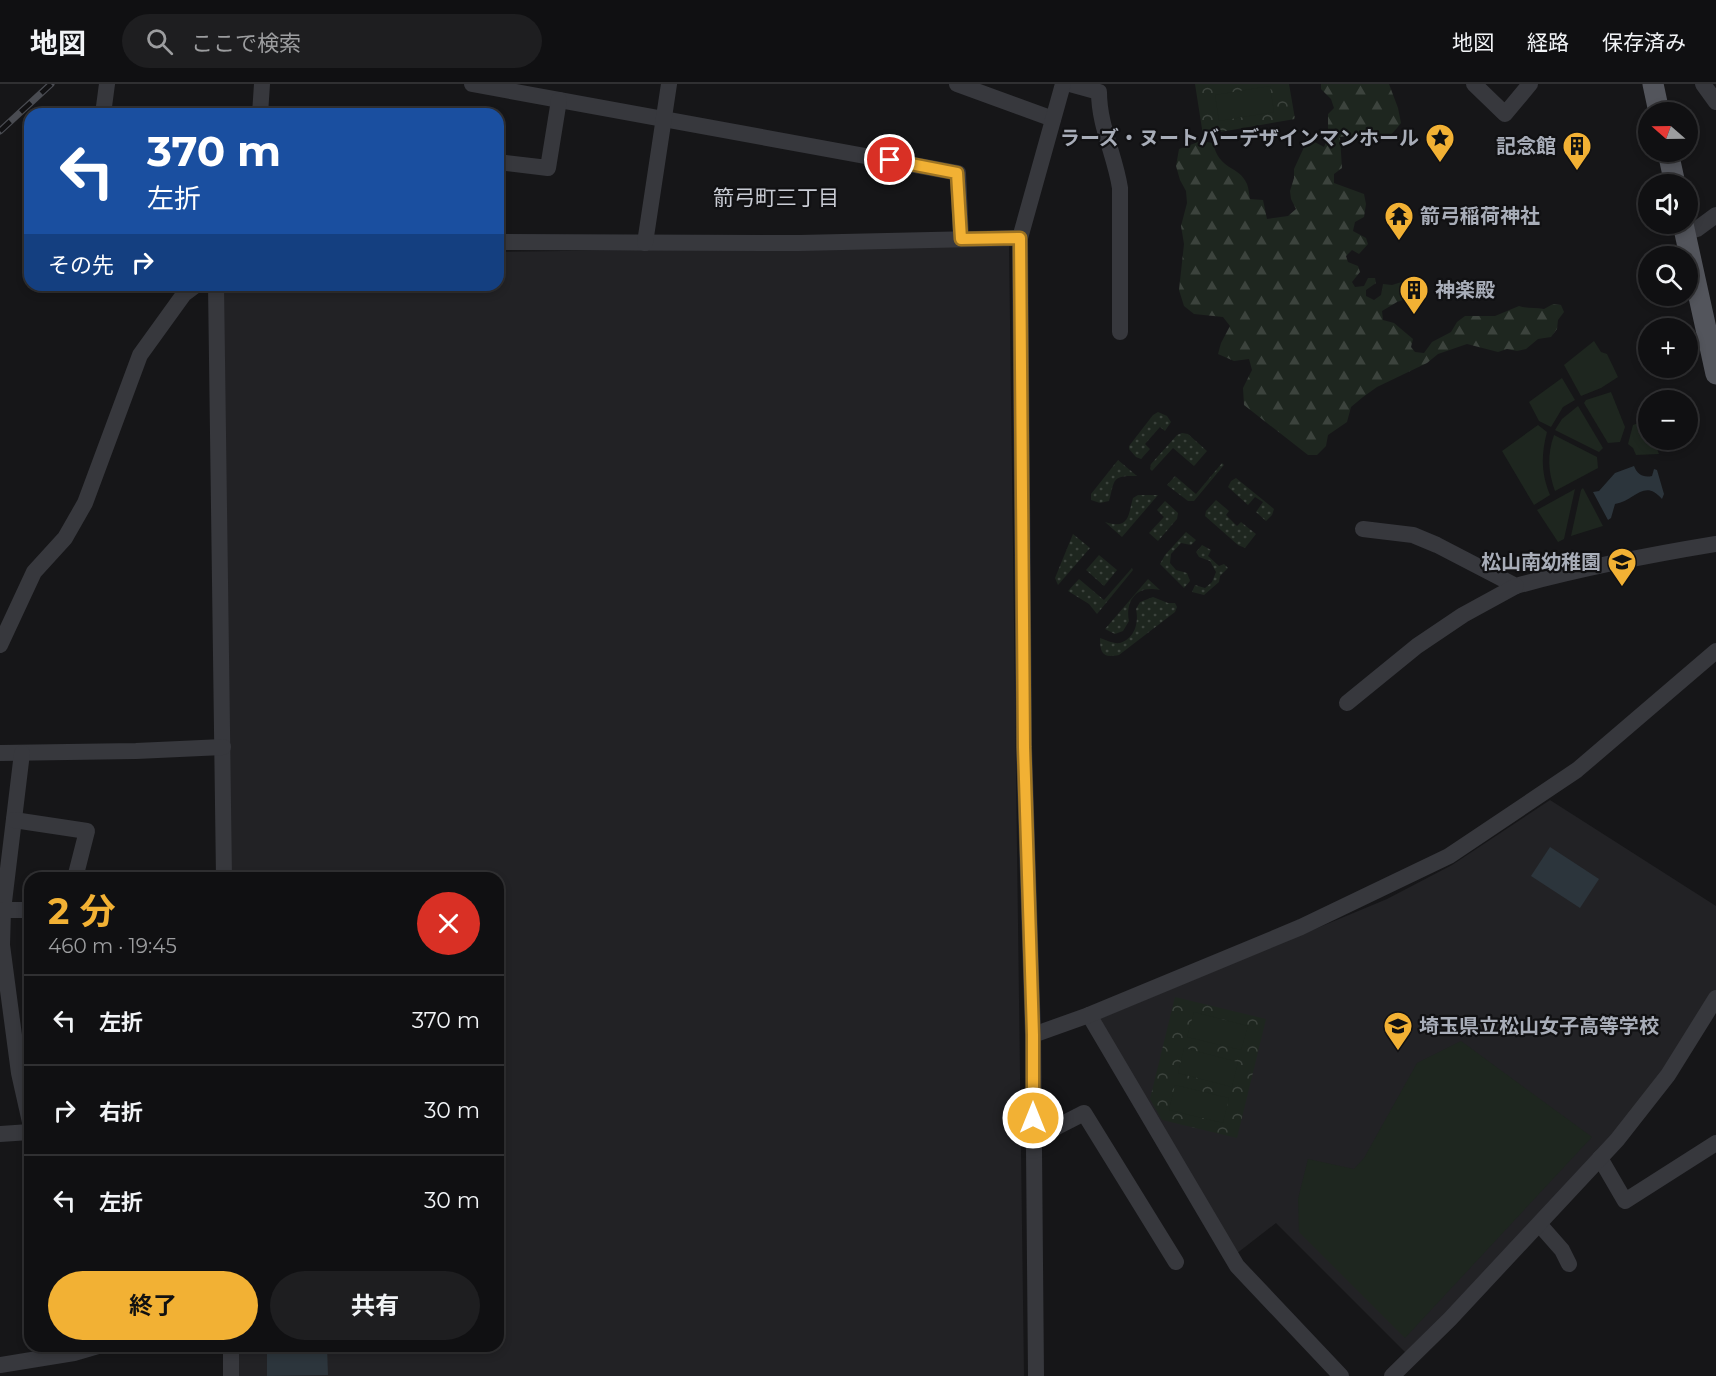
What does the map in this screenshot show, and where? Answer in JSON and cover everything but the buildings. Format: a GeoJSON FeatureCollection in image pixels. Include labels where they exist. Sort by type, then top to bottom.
{"type":"FeatureCollection","features":[{"type":"Feature","properties":{"kind":"main road"},"geometry":{"type":"LineString","coordinates":[[1653,84],[1657,102]]}},
{"type":"Feature","properties":{"kind":"main road"},"geometry":{"type":"LineString","coordinates":[[1685,234],[1716,374]]}},
{"type":"Feature","properties":{"kind":"street"},"geometry":{"type":"LineString","coordinates":[[105,108],[107,84]]}},
{"type":"Feature","properties":{"kind":"street"},"geometry":{"type":"LineString","coordinates":[[260,108],[262,84]]}},
{"type":"Feature","properties":{"kind":"street"},"geometry":{"type":"LineString","coordinates":[[472,84],[957,173],[961,239]]}},
{"type":"Feature","properties":{"kind":"street"},"geometry":{"type":"LineString","coordinates":[[645,243],[669,84]]}},
{"type":"Feature","properties":{"kind":"street"},"geometry":{"type":"LineString","coordinates":[[957,84],[1053,119]]}},
{"type":"Feature","properties":{"kind":"street"},"geometry":{"type":"LineString","coordinates":[[1037,1375],[1033,1035],[1024,747],[1020,238],[1063,84]]}},
{"type":"Feature","properties":{"kind":"street"},"geometry":{"type":"LineString","coordinates":[[1070,84],[1099,92],[1099,107],[1106,140],[1117,167],[1120,188],[1120,332]]}},
{"type":"Feature","properties":{"kind":"street"},"geometry":{"type":"LineString","coordinates":[[1474,84],[1505,114],[1530,84]]}},
{"type":"Feature","properties":{"kind":"street"},"geometry":{"type":"LineString","coordinates":[[1703,84],[1716,102]]}},
{"type":"Feature","properties":{"kind":"street"},"geometry":{"type":"LineString","coordinates":[[504,163],[548,168],[559,100]]}},
{"type":"Feature","properties":{"kind":"street"},"geometry":{"type":"LineString","coordinates":[[1698,228],[1716,215]]}},
{"type":"Feature","properties":{"kind":"street"},"geometry":{"type":"LineString","coordinates":[[504,242],[799,243],[1020,238]]}},
{"type":"Feature","properties":{"kind":"street"},"geometry":{"type":"LineString","coordinates":[[0,645],[34,572],[65,538],[85,503],[140,355],[188,291]]}},
{"type":"Feature","properties":{"kind":"street"},"geometry":{"type":"LineString","coordinates":[[216,291],[224,872]]}},
{"type":"Feature","properties":{"kind":"street"},"geometry":{"type":"LineString","coordinates":[[1363,529],[1413,536],[1437,545],[1516,586]]}},
{"type":"Feature","properties":{"kind":"street"},"geometry":{"type":"LineString","coordinates":[[1347,703],[1417,646],[1463,615],[1516,586],[1658,553],[1716,544]]}},
{"type":"Feature","properties":{"kind":"street"},"geometry":{"type":"LineString","coordinates":[[1033,1035],[1089,1015],[1301,927],[1449,856],[1577,770],[1716,651]]}},
{"type":"Feature","properties":{"kind":"street"},"geometry":{"type":"LineString","coordinates":[[0,753],[222,747]]}},
{"type":"Feature","properties":{"kind":"street"},"geometry":{"type":"LineString","coordinates":[[22,753],[3,910],[1,945],[24,1095]]}},
{"type":"Feature","properties":{"kind":"street"},"geometry":{"type":"LineString","coordinates":[[14,820],[87,831],[77,872]]}},
{"type":"Feature","properties":{"kind":"street"},"geometry":{"type":"LineString","coordinates":[[3,910],[24,910]]}},
{"type":"Feature","properties":{"kind":"street"},"geometry":{"type":"LineString","coordinates":[[1392,1376],[1540,1225],[1641,1112],[1668,1075],[1716,998]]}},
{"type":"Feature","properties":{"kind":"street"},"geometry":{"type":"LineString","coordinates":[[1089,1015],[1237,1266],[1341,1376]]}},
{"type":"Feature","properties":{"kind":"street"},"geometry":{"type":"LineString","coordinates":[[1033,1139],[1084,1113],[1176,1262]]}},
{"type":"Feature","properties":{"kind":"street"},"geometry":{"type":"LineString","coordinates":[[0,1134],[24,1132]]}},
{"type":"Feature","properties":{"kind":"street"},"geometry":{"type":"LineString","coordinates":[[1600,1158],[1625,1201],[1716,1143]]}},
{"type":"Feature","properties":{"kind":"street"},"geometry":{"type":"LineString","coordinates":[[1540,1225],[1562,1250],[1569,1264]]}},
{"type":"Feature","properties":{"kind":"street"},"geometry":{"type":"LineString","coordinates":[[0,1365],[77,1352]]}},
{"type":"Feature","properties":{"kind":"street"},"geometry":{"type":"LineString","coordinates":[[231,1352],[231,1376]]}},
{"type":"Feature","properties":{"kind":"shaded area"},"geometry":{"type":"Polygon","coordinates":[[[1009,245],[1024,1376],[236,1376],[236,1352],[504,1352],[504,872],[230,872],[223,291],[504,291],[504,252],[1009,245]]]}},
{"type":"Feature","properties":{"kind":"shaded area"},"geometry":{"type":"Polygon","coordinates":[[[1634,466],[1643,476],[1652,476],[1654,469],[1657,470],[1664,494],[1662,499],[1650,490],[1644,491],[1615,504],[1611,518],[1608,520],[1593,492],[1599,491],[1615,473],[1634,466]]]}},
{"type":"Feature","properties":{"kind":"shaded area","name":"埼玉県立松山女子高等学校"},"geometry":{"type":"Polygon","coordinates":[[[1550,800],[1716,906],[1716,994],[1620,1131],[1408,1355],[1276,1223],[1236,1254],[1099,1019],[1387,899],[1452,865],[1550,800]]]}},
{"type":"Feature","properties":{"kind":"shaded area"},"geometry":{"type":"Polygon","coordinates":[[[1550,847],[1599,879],[1580,908],[1531,876],[1550,847]]]}},
{"type":"Feature","properties":{"kind":"shaded area"},"geometry":{"type":"Polygon","coordinates":[[[267,1352],[327,1352],[328,1375],[267,1376],[267,1352]]]}},
{"type":"Feature","properties":{"kind":"green space"},"geometry":{"type":"Polygon","coordinates":[[[1195,84],[1289,84],[1295,119],[1203,135],[1195,84]]]}},
{"type":"Feature","properties":{"kind":"green space"},"geometry":{"type":"Polygon","coordinates":[[[1321,84],[1389,84],[1398,108],[1401,123],[1385,139],[1378,141],[1350,136],[1340,137],[1342,168],[1334,174],[1334,183],[1364,194],[1366,204],[1364,217],[1355,222],[1353,231],[1366,238],[1368,244],[1359,254],[1352,250],[1346,256],[1348,262],[1358,266],[1360,272],[1352,282],[1355,287],[1364,286],[1368,278],[1375,278],[1376,283],[1366,290],[1366,296],[1374,300],[1381,295],[1383,284],[1392,285],[1408,280],[1416,287],[1412,297],[1397,302],[1382,311],[1383,320],[1394,323],[1413,339],[1411,347],[1415,352],[1424,353],[1432,342],[1451,332],[1457,322],[1465,316],[1495,316],[1519,306],[1544,309],[1553,304],[1561,305],[1564,312],[1551,337],[1538,339],[1526,349],[1517,351],[1507,349],[1498,352],[1467,344],[1438,354],[1427,363],[1377,387],[1351,407],[1347,422],[1328,435],[1326,446],[1317,455],[1308,455],[1244,405],[1243,388],[1252,370],[1249,359],[1234,361],[1218,354],[1230,326],[1223,317],[1194,314],[1184,306],[1179,290],[1184,244],[1181,226],[1187,203],[1186,191],[1176,166],[1179,149],[1201,141],[1213,143],[1220,159],[1243,178],[1248,186],[1250,199],[1263,200],[1267,219],[1288,216],[1296,209],[1290,191],[1294,169],[1305,145],[1311,140],[1324,147],[1328,137],[1328,114],[1334,108],[1331,99],[1321,89],[1321,84]]]}},
{"type":"Feature","properties":{"kind":"green space"},"geometry":{"type":"Polygon","coordinates":[[[1270,86],[1274,112],[1219,121],[1215,95],[1270,86]]]}},
{"type":"Feature","properties":{"kind":"green space"},"geometry":{"type":"Polygon","coordinates":[[[1594,341],[1601,352],[1607,354],[1618,377],[1601,388],[1581,396],[1564,365],[1594,341]]]}},
{"type":"Feature","properties":{"kind":"green space"},"geometry":{"type":"Polygon","coordinates":[[[1562,378],[1575,400],[1563,407],[1551,427],[1539,421],[1529,402],[1562,378]]]}},
{"type":"Feature","properties":{"kind":"green space"},"geometry":{"type":"Polygon","coordinates":[[[1611,392],[1625,427],[1620,442],[1608,443],[1584,403],[1586,400],[1611,392]]]}},
{"type":"Feature","properties":{"kind":"green space"},"geometry":{"type":"Polygon","coordinates":[[[1578,406],[1603,448],[1599,452],[1555,430],[1562,419],[1578,406]]]}},
{"type":"Feature","properties":{"kind":"green space"},"geometry":{"type":"Polygon","coordinates":[[[1158,412],[1167,416],[1171,422],[1165,431],[1160,427],[1145,444],[1150,449],[1141,459],[1136,457],[1129,446],[1153,415],[1158,412]]]}},
{"type":"Feature","properties":{"kind":"green space"},"geometry":{"type":"Polygon","coordinates":[[[1638,423],[1638,450],[1658,450],[1659,454],[1636,455],[1628,444],[1633,425],[1638,423]]]}},
{"type":"Feature","properties":{"kind":"green space"},"geometry":{"type":"Polygon","coordinates":[[[1538,425],[1547,432],[1543,464],[1550,495],[1534,505],[1502,451],[1538,425]]]}},
{"type":"Feature","properties":{"kind":"green space"},"geometry":{"type":"Polygon","coordinates":[[[1188,434],[1207,451],[1194,466],[1173,448],[1152,471],[1151,464],[1177,435],[1188,434]]]}},
{"type":"Feature","properties":{"kind":"green space"},"geometry":{"type":"Polygon","coordinates":[[[1554,435],[1597,457],[1598,468],[1555,491],[1549,463],[1554,435]]]}},
{"type":"Feature","properties":{"kind":"green space"},"geometry":{"type":"Polygon","coordinates":[[[1118,460],[1137,476],[1118,478],[1109,501],[1100,503],[1091,500],[1091,494],[1118,460]]]}},
{"type":"Feature","properties":{"kind":"green space"},"geometry":{"type":"Polygon","coordinates":[[[1222,463],[1224,465],[1194,501],[1188,501],[1167,485],[1175,476],[1196,494],[1222,463]]]}},
{"type":"Feature","properties":{"kind":"green space"},"geometry":{"type":"Polygon","coordinates":[[[1236,478],[1274,509],[1266,521],[1256,512],[1263,502],[1255,497],[1248,505],[1228,487],[1236,478]]]}},
{"type":"Feature","properties":{"kind":"green space"},"geometry":{"type":"Polygon","coordinates":[[[1583,488],[1603,526],[1571,536],[1581,490],[1583,488]]]}},
{"type":"Feature","properties":{"kind":"green space"},"geometry":{"type":"Polygon","coordinates":[[[1575,489],[1564,539],[1558,542],[1537,510],[1575,489]]]}},
{"type":"Feature","properties":{"kind":"green space"},"geometry":{"type":"Polygon","coordinates":[[[1138,495],[1158,495],[1122,537],[1105,522],[1119,524],[1124,522],[1129,515],[1133,498],[1138,495]]]}},
{"type":"Feature","properties":{"kind":"green space"},"geometry":{"type":"Polygon","coordinates":[[[1216,500],[1229,511],[1226,515],[1237,526],[1241,522],[1256,534],[1245,548],[1238,545],[1205,516],[1206,511],[1216,500]]]}},
{"type":"Feature","properties":{"kind":"green space"},"geometry":{"type":"Polygon","coordinates":[[[1165,501],[1178,513],[1177,519],[1158,541],[1149,533],[1164,517],[1157,510],[1165,501]]]}},
{"type":"Feature","properties":{"kind":"green space"},"geometry":{"type":"Polygon","coordinates":[[[1186,532],[1196,540],[1191,545],[1181,543],[1171,554],[1170,563],[1176,570],[1187,573],[1190,581],[1184,588],[1160,564],[1186,532]]]}},
{"type":"Feature","properties":{"kind":"green space"},"geometry":{"type":"Polygon","coordinates":[[[1073,534],[1090,548],[1058,585],[1055,578],[1073,534]]]}},
{"type":"Feature","properties":{"kind":"green space"},"geometry":{"type":"Polygon","coordinates":[[[1202,545],[1211,550],[1208,556],[1219,566],[1224,564],[1228,568],[1220,576],[1219,582],[1204,595],[1192,592],[1195,585],[1205,588],[1212,582],[1216,572],[1210,561],[1199,557],[1196,552],[1202,545]]]}},
{"type":"Feature","properties":{"kind":"green space"},"geometry":{"type":"Polygon","coordinates":[[[1099,555],[1117,570],[1104,586],[1086,570],[1099,555]]]}},
{"type":"Feature","properties":{"kind":"green space"},"geometry":{"type":"Polygon","coordinates":[[[1132,568],[1133,570],[1097,614],[1089,604],[1068,591],[1079,579],[1104,600],[1132,568]]]}},
{"type":"Feature","properties":{"kind":"green space"},"geometry":{"type":"Polygon","coordinates":[[[1148,579],[1160,590],[1145,590],[1135,595],[1129,606],[1129,621],[1123,631],[1115,634],[1105,629],[1148,579]]]}},
{"type":"Feature","properties":{"kind":"green space"},"geometry":{"type":"Polygon","coordinates":[[[1153,597],[1168,603],[1175,603],[1177,607],[1175,612],[1119,655],[1104,654],[1100,638],[1120,643],[1129,638],[1135,629],[1136,609],[1140,602],[1153,597]]]}},
{"type":"Feature","properties":{"kind":"green space"},"geometry":{"type":"Polygon","coordinates":[[[1175,997],[1266,1019],[1237,1138],[1162,1120],[1150,1099],[1175,997]]]}},
{"type":"Feature","properties":{"kind":"green space"},"geometry":{"type":"Polygon","coordinates":[[[1194,1012],[1248,1026],[1241,1050],[1187,1037],[1194,1012]]]}},
{"type":"Feature","properties":{"kind":"green space"},"geometry":{"type":"Polygon","coordinates":[[[1461,1041],[1592,1137],[1405,1338],[1299,1232],[1298,1199],[1308,1159],[1354,1169],[1364,1158],[1417,1063],[1461,1041]]]}},
{"type":"Feature","properties":{"kind":"green space"},"geometry":{"type":"Polygon","coordinates":[[[1184,1048],[1238,1062],[1232,1087],[1178,1073],[1184,1048]]]}},
{"type":"Feature","properties":{"kind":"green space"},"geometry":{"type":"Polygon","coordinates":[[[1175,1085],[1229,1098],[1223,1123],[1169,1110],[1175,1085]]]}},
{"type":"Feature","properties":{"kind":"railway"},"geometry":{"type":"LineString","coordinates":[[25,108],[51,84]]}},
{"type":"Feature","properties":{"kind":"railway"},"geometry":{"type":"LineString","coordinates":[[0,131],[24,109]]}},
{"type":"Feature","properties":{"kind":"place","name":"ラーズ・ヌートバーデザインマンホール"},"geometry":{"type":"Point","coordinates":[1440,164]}},
{"type":"Feature","properties":{"kind":"place","name":"記念館"},"geometry":{"type":"Point","coordinates":[1577,172]}},
{"type":"Feature","properties":{"kind":"place","name":"箭弓稲荷神社"},"geometry":{"type":"Point","coordinates":[1399,242]}},
{"type":"Feature","properties":{"kind":"place","name":"神楽殿"},"geometry":{"type":"Point","coordinates":[1414,316]}},
{"type":"Feature","properties":{"kind":"place","name":"松山南幼稚園"},"geometry":{"type":"Point","coordinates":[1622,588]}},
{"type":"Feature","properties":{"kind":"place","name":"埼玉県立松山女子高等学校"},"geometry":{"type":"Point","coordinates":[1398,1052]}},
{"type":"Feature","properties":{"kind":"district","name":"箭弓町三丁目"},"geometry":{"type":"Point","coordinates":[776,197]}},
{"type":"Feature","properties":{"kind":"route"},"geometry":{"type":"LineString","coordinates":[[890,160],[957,173],[961,239],[1020,238],[1024,747],[1033,1035],[1033,1118]]}}]}
